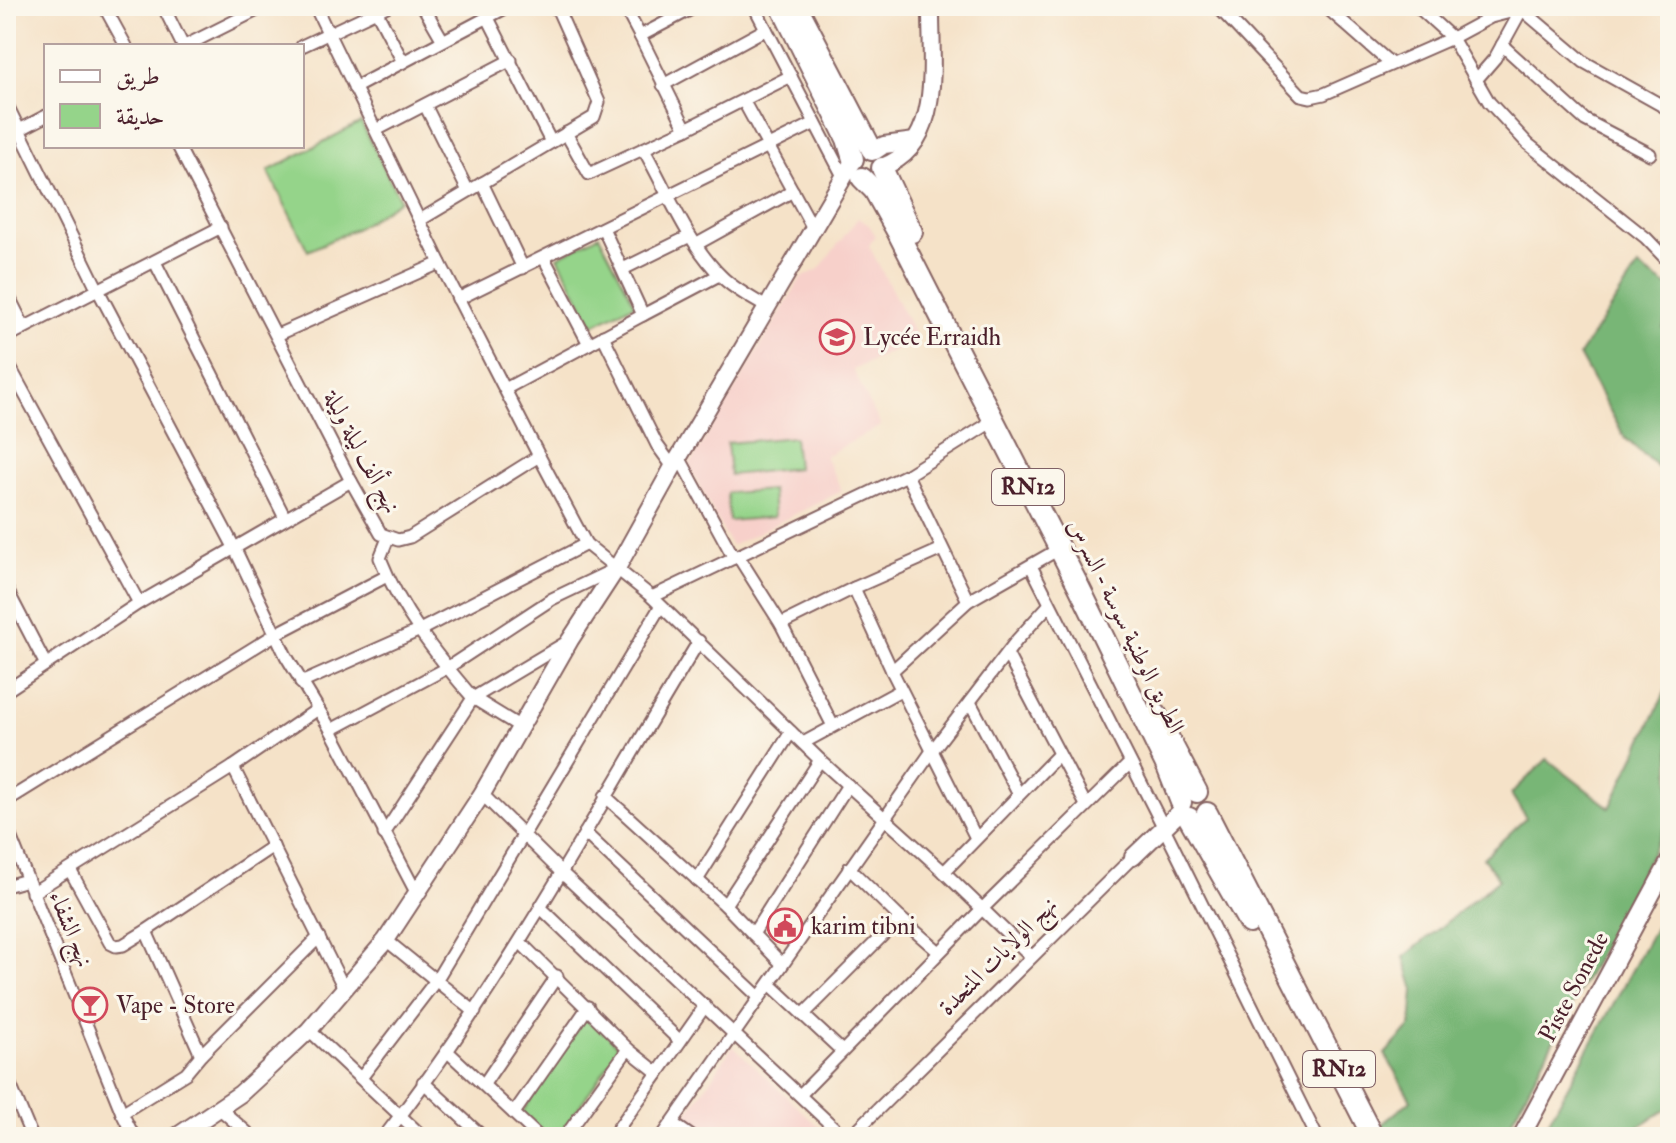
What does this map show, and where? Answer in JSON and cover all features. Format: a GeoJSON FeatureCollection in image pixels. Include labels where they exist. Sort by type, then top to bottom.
{"type":"FeatureCollection","features":[{"type":"Feature","properties":{"kind":"highway","name":"الطريق الوطنية سوسة - السرس"},"geometry":{"type":"LineString","coordinates":[[781,6],[836,115],[1134,672],[1191,807],[1359,1137]]}},
{"type":"Feature","properties":{"kind":"highway","name":"الطريق الوطنية سوسة - السرس"},"geometry":{"type":"LineString","coordinates":[[797,6],[874,190],[1059,549],[1168,769],[1373,1137]]}},
{"type":"Feature","properties":{"kind":"street"},"geometry":{"type":"LineString","coordinates":[[104,6],[125,44]]}},
{"type":"Feature","properties":{"kind":"street"},"geometry":{"type":"LineString","coordinates":[[163,6],[183,44]]}},
{"type":"Feature","properties":{"kind":"street"},"geometry":{"type":"LineString","coordinates":[[188,44],[249,10],[265,6]]}},
{"type":"Feature","properties":{"kind":"street"},"geometry":{"type":"LineString","coordinates":[[315,6],[458,299],[586,544],[699,641],[820,760],[1031,956]]}},
{"type":"Feature","properties":{"kind":"street"},"geometry":{"type":"LineString","coordinates":[[423,6],[442,39]]}},
{"type":"Feature","properties":{"kind":"street"},"geometry":{"type":"LineString","coordinates":[[354,88],[509,6]]}},
{"type":"Feature","properties":{"kind":"street"},"geometry":{"type":"LineString","coordinates":[[420,220],[594,117],[599,102],[558,10],[552,6]]}},
{"type":"Feature","properties":{"kind":"street"},"geometry":{"type":"LineString","coordinates":[[624,6],[686,129]]}},
{"type":"Feature","properties":{"kind":"street"},"geometry":{"type":"LineString","coordinates":[[640,36],[697,6]]}},
{"type":"Feature","properties":{"kind":"street"},"geometry":{"type":"LineString","coordinates":[[754,6],[815,123],[865,166]]}},
{"type":"Feature","properties":{"kind":"street"},"geometry":{"type":"LineString","coordinates":[[176,1137],[240,1094],[309,1030],[386,940],[417,894],[482,794],[519,726],[617,568],[676,462],[830,203],[865,166],[899,158],[915,141],[929,111],[931,6]]}},
{"type":"Feature","properties":{"kind":"street"},"geometry":{"type":"LineString","coordinates":[[1325,6],[1391,64]]}},
{"type":"Feature","properties":{"kind":"street"},"geometry":{"type":"LineString","coordinates":[[1417,6],[1452,38],[1489,102],[1528,144],[1646,238],[1670,263]]}},
{"type":"Feature","properties":{"kind":"street"},"geometry":{"type":"LineString","coordinates":[[1219,8],[1301,95],[1310,97],[1324,94],[1452,38],[1491,17],[1521,7]]}},
{"type":"Feature","properties":{"kind":"street"},"geometry":{"type":"LineString","coordinates":[[1476,80],[1502,45],[1521,7]]}},
{"type":"Feature","properties":{"kind":"street"},"geometry":{"type":"LineString","coordinates":[[1521,7],[1584,62],[1670,110]]}},
{"type":"Feature","properties":{"kind":"street"},"geometry":{"type":"LineString","coordinates":[[304,45],[382,9],[403,62]]}},
{"type":"Feature","properties":{"kind":"street"},"geometry":{"type":"LineString","coordinates":[[487,16],[551,142]]}},
{"type":"Feature","properties":{"kind":"street"},"geometry":{"type":"LineString","coordinates":[[663,85],[766,29]]}},
{"type":"Feature","properties":{"kind":"street"},"geometry":{"type":"LineString","coordinates":[[1502,45],[1585,120],[1650,154]]}},
{"type":"Feature","properties":{"kind":"street"},"geometry":{"type":"LineString","coordinates":[[376,130],[511,60]]}},
{"type":"Feature","properties":{"kind":"street"},"geometry":{"type":"LineString","coordinates":[[566,133],[587,174],[744,102],[791,76]]}},
{"type":"Feature","properties":{"kind":"street"},"geometry":{"type":"LineString","coordinates":[[744,102],[814,230]]}},
{"type":"Feature","properties":{"kind":"street"},"geometry":{"type":"LineString","coordinates":[[6,103],[98,290],[235,549],[301,683],[331,730],[417,894]]}},
{"type":"Feature","properties":{"kind":"street"},"geometry":{"type":"LineString","coordinates":[[425,105],[468,191]]}},
{"type":"Feature","properties":{"kind":"street"},"geometry":{"type":"LineString","coordinates":[[6,137],[44,117]]}},
{"type":"Feature","properties":{"kind":"street"},"geometry":{"type":"LineString","coordinates":[[458,299],[815,123]]}},
{"type":"Feature","properties":{"kind":"street","name":"نهج ألف ليلة وليلة"},"geometry":{"type":"LineString","coordinates":[[179,148],[376,529],[388,538],[398,540],[410,537],[539,456]]}},
{"type":"Feature","properties":{"kind":"street"},"geometry":{"type":"LineString","coordinates":[[644,150],[694,240],[719,275],[768,308]]}},
{"type":"Feature","properties":{"kind":"street"},"geometry":{"type":"LineString","coordinates":[[482,183],[523,268]]}},
{"type":"Feature","properties":{"kind":"street"},"geometry":{"type":"LineString","coordinates":[[623,269],[694,240],[793,191]]}},
{"type":"Feature","properties":{"kind":"street"},"geometry":{"type":"LineString","coordinates":[[6,337],[221,227]]}},
{"type":"Feature","properties":{"kind":"street"},"geometry":{"type":"LineString","coordinates":[[603,228],[643,315]]}},
{"type":"Feature","properties":{"kind":"street"},"geometry":{"type":"LineString","coordinates":[[544,258],[589,344]]}},
{"type":"Feature","properties":{"kind":"street"},"geometry":{"type":"LineString","coordinates":[[155,262],[285,518]]}},
{"type":"Feature","properties":{"kind":"street"},"geometry":{"type":"LineString","coordinates":[[277,335],[440,263]]}},
{"type":"Feature","properties":{"kind":"street"},"geometry":{"type":"LineString","coordinates":[[505,389],[719,275]]}},
{"type":"Feature","properties":{"kind":"street"},"geometry":{"type":"LineString","coordinates":[[6,291],[24,327]]}},
{"type":"Feature","properties":{"kind":"street"},"geometry":{"type":"LineString","coordinates":[[603,336],[657,445],[676,462],[781,624],[833,726]]}},
{"type":"Feature","properties":{"kind":"street"},"geometry":{"type":"LineString","coordinates":[[6,360],[139,603]]}},
{"type":"Feature","properties":{"kind":"street"},"geometry":{"type":"LineString","coordinates":[[361,1078],[437,979],[656,602],[736,557],[907,475],[993,421]]}},
{"type":"Feature","properties":{"kind":"street"},"geometry":{"type":"LineString","coordinates":[[907,475],[968,601]]}},
{"type":"Feature","properties":{"kind":"street"},"geometry":{"type":"LineString","coordinates":[[6,691],[139,603],[351,481]]}},
{"type":"Feature","properties":{"kind":"street"},"geometry":{"type":"LineString","coordinates":[[388,538],[380,558],[418,631],[473,698],[519,726]]}},
{"type":"Feature","properties":{"kind":"street"},"geometry":{"type":"LineString","coordinates":[[301,683],[418,631],[586,544]]}},
{"type":"Feature","properties":{"kind":"street"},"geometry":{"type":"LineString","coordinates":[[781,624],[942,549]]}},
{"type":"Feature","properties":{"kind":"street"},"geometry":{"type":"LineString","coordinates":[[892,671],[968,601],[1059,549]]}},
{"type":"Feature","properties":{"kind":"street"},"geometry":{"type":"LineString","coordinates":[[1031,566],[1317,1137]]}},
{"type":"Feature","properties":{"kind":"street"},"geometry":{"type":"LineString","coordinates":[[331,730],[447,668],[552,599],[617,568]]}},
{"type":"Feature","properties":{"kind":"street"},"geometry":{"type":"LineString","coordinates":[[6,801],[276,634],[387,576]]}},
{"type":"Feature","properties":{"kind":"street"},"geometry":{"type":"LineString","coordinates":[[6,588],[45,663]]}},
{"type":"Feature","properties":{"kind":"street"},"geometry":{"type":"LineString","coordinates":[[854,588],[901,690],[976,838]]}},
{"type":"Feature","properties":{"kind":"street"},"geometry":{"type":"LineString","coordinates":[[662,1137],[932,751],[1049,605]]}},
{"type":"Feature","properties":{"kind":"street"},"geometry":{"type":"LineString","coordinates":[[384,834],[473,698],[570,640]]}},
{"type":"Feature","properties":{"kind":"street"},"geometry":{"type":"LineString","coordinates":[[384,1137],[475,1012],[520,942],[699,641]]}},
{"type":"Feature","properties":{"kind":"street"},"geometry":{"type":"LineString","coordinates":[[1007,654],[1086,805]]}},
{"type":"Feature","properties":{"kind":"street"},"geometry":{"type":"LineString","coordinates":[[803,743],[901,690]]}},
{"type":"Feature","properties":{"kind":"street"},"geometry":{"type":"LineString","coordinates":[[970,702],[1018,793]]}},
{"type":"Feature","properties":{"kind":"street"},"geometry":{"type":"LineString","coordinates":[[32,893],[233,767],[318,709]]}},
{"type":"Feature","properties":{"kind":"street"},"geometry":{"type":"LineString","coordinates":[[697,880],[791,732]]}},
{"type":"Feature","properties":{"kind":"street"},"geometry":{"type":"LineString","coordinates":[[944,872],[1059,754]]}},
{"type":"Feature","properties":{"kind":"street"},"geometry":{"type":"LineString","coordinates":[[725,905],[820,760]]}},
{"type":"Feature","properties":{"kind":"street"},"geometry":{"type":"LineString","coordinates":[[800,1095],[1130,763]]}},
{"type":"Feature","properties":{"kind":"street"},"geometry":{"type":"LineString","coordinates":[[233,767],[345,990]]}},
{"type":"Feature","properties":{"kind":"street"},"geometry":{"type":"LineString","coordinates":[[753,934],[848,785]]}},
{"type":"Feature","properties":{"kind":"street"},"geometry":{"type":"LineString","coordinates":[[482,794],[844,1137]]}},
{"type":"Feature","properties":{"kind":"street"},"geometry":{"type":"LineString","coordinates":[[605,796],[725,905],[782,964]]}},
{"type":"Feature","properties":{"kind":"street","name":"نهج الولايات المتحدة"},"geometry":{"type":"LineString","coordinates":[[850,1137],[1133,857],[1191,807]]}},
{"type":"Feature","properties":{"kind":"street","name":"نهج الشفاء"},"geometry":{"type":"LineString","coordinates":[[6,826],[134,1137]]}},
{"type":"Feature","properties":{"kind":"street"},"geometry":{"type":"LineString","coordinates":[[585,833],[759,997]]}},
{"type":"Feature","properties":{"kind":"street"},"geometry":{"type":"LineString","coordinates":[[70,870],[110,943],[116,946],[146,931],[273,846]]}},
{"type":"Feature","properties":{"kind":"street","name":"Piste Sonede"},"geometry":{"type":"LineString","coordinates":[[1521,1137],[1670,860]]}},
{"type":"Feature","properties":{"kind":"street"},"geometry":{"type":"LineString","coordinates":[[849,868],[939,952]]}},
{"type":"Feature","properties":{"kind":"street"},"geometry":{"type":"LineString","coordinates":[[6,886],[27,880]]}},
{"type":"Feature","properties":{"kind":"street"},"geometry":{"type":"LineString","coordinates":[[541,908],[680,1041]]}},
{"type":"Feature","properties":{"kind":"street"},"geometry":{"type":"LineString","coordinates":[[803,1015],[900,918]]}},
{"type":"Feature","properties":{"kind":"street"},"geometry":{"type":"LineString","coordinates":[[146,931],[201,1055]]}},
{"type":"Feature","properties":{"kind":"street"},"geometry":{"type":"LineString","coordinates":[[122,1113],[186,1073],[319,937]]}},
{"type":"Feature","properties":{"kind":"street"},"geometry":{"type":"LineString","coordinates":[[386,940],[475,1012]]}},
{"type":"Feature","properties":{"kind":"street"},"geometry":{"type":"LineString","coordinates":[[520,942],[628,1049],[658,1073]]}},
{"type":"Feature","properties":{"kind":"street"},"geometry":{"type":"LineString","coordinates":[[484,1084],[557,976]]}},
{"type":"Feature","properties":{"kind":"street"},"geometry":{"type":"LineString","coordinates":[[770,984],[842,1051]]}},
{"type":"Feature","properties":{"kind":"street"},"geometry":{"type":"LineString","coordinates":[[612,1137],[705,1006]]}},
{"type":"Feature","properties":{"kind":"street"},"geometry":{"type":"LineString","coordinates":[[514,1113],[588,1007]]}},
{"type":"Feature","properties":{"kind":"street"},"geometry":{"type":"LineString","coordinates":[[309,1030],[423,1137]]}},
{"type":"Feature","properties":{"kind":"street"},"geometry":{"type":"LineString","coordinates":[[565,1137],[628,1049]]}},
{"type":"Feature","properties":{"kind":"street"},"geometry":{"type":"LineString","coordinates":[[447,1051],[539,1137]]}},
{"type":"Feature","properties":{"kind":"street"},"geometry":{"type":"LineString","coordinates":[[6,1075],[32,1137]]}},
{"type":"Feature","properties":{"kind":"street"},"geometry":{"type":"LineString","coordinates":[[423,1082],[483,1137]]}},
{"type":"Feature","properties":{"kind":"street"},"geometry":{"type":"LineString","coordinates":[[219,1108],[252,1137]]}},
{"type":"Feature","properties":{"kind":"street"},"geometry":{"type":"LineString","coordinates":[[672,1123],[692,1137]]}},
{"type":"Feature","properties":{"kind":"shaded area"},"geometry":{"type":"Polygon","coordinates":[[[858,218],[869,225],[875,235],[869,246],[917,339],[853,370],[881,426],[825,456],[842,491],[731,546],[689,466],[801,278],[819,269],[858,218]]]}},
{"type":"Feature","properties":{"kind":"shaded area"},"geometry":{"type":"Polygon","coordinates":[[[733,1046],[822,1130],[823,1137],[707,1137],[686,1121],[687,1114],[733,1046]]]}},
{"type":"Feature","properties":{"kind":"green space"},"geometry":{"type":"Polygon","coordinates":[[[361,122],[400,200],[357,228],[308,251],[268,171],[361,122]]]}},
{"type":"Feature","properties":{"kind":"green space"},"geometry":{"type":"Polygon","coordinates":[[[599,235],[635,304],[593,325],[558,257],[599,235]]]}},
{"type":"Feature","properties":{"kind":"green space"},"geometry":{"type":"Polygon","coordinates":[[[1638,267],[1670,288],[1670,311],[1663,328],[1670,332],[1670,478],[1625,438],[1579,355],[1638,267]]]}},
{"type":"Feature","properties":{"kind":"green space"},"geometry":{"type":"Polygon","coordinates":[[[794,437],[797,468],[730,475],[727,443],[794,437]]]}},
{"type":"Feature","properties":{"kind":"green space"},"geometry":{"type":"Polygon","coordinates":[[[772,490],[774,517],[729,521],[727,493],[772,490]]]}},
{"type":"Feature","properties":{"kind":"green space"},"geometry":{"type":"Polygon","coordinates":[[[1670,682],[1670,818],[1503,1137],[1387,1137],[1381,1125],[1411,1100],[1385,1054],[1411,1026],[1414,990],[1404,957],[1499,879],[1483,858],[1526,818],[1511,794],[1547,759],[1610,808],[1670,682]]]}},
{"type":"Feature","properties":{"kind":"green space"},"geometry":{"type":"Polygon","coordinates":[[[1670,901],[1670,1107],[1622,1137],[1540,1137],[1670,901]]]}},
{"type":"Feature","properties":{"kind":"green space"},"geometry":{"type":"Polygon","coordinates":[[[590,1017],[620,1048],[558,1137],[546,1137],[521,1114],[584,1019],[590,1017]]]}},
{"type":"Feature","properties":{"kind":"place","name":"Lycée Erraidh"},"geometry":{"type":"Point","coordinates":[837,337]}},
{"type":"Feature","properties":{"kind":"place","name":"karim tibni"},"geometry":{"type":"Point","coordinates":[785,926]}},
{"type":"Feature","properties":{"kind":"place","name":"Vape - Store"},"geometry":{"type":"Point","coordinates":[90,1005]}}]}
